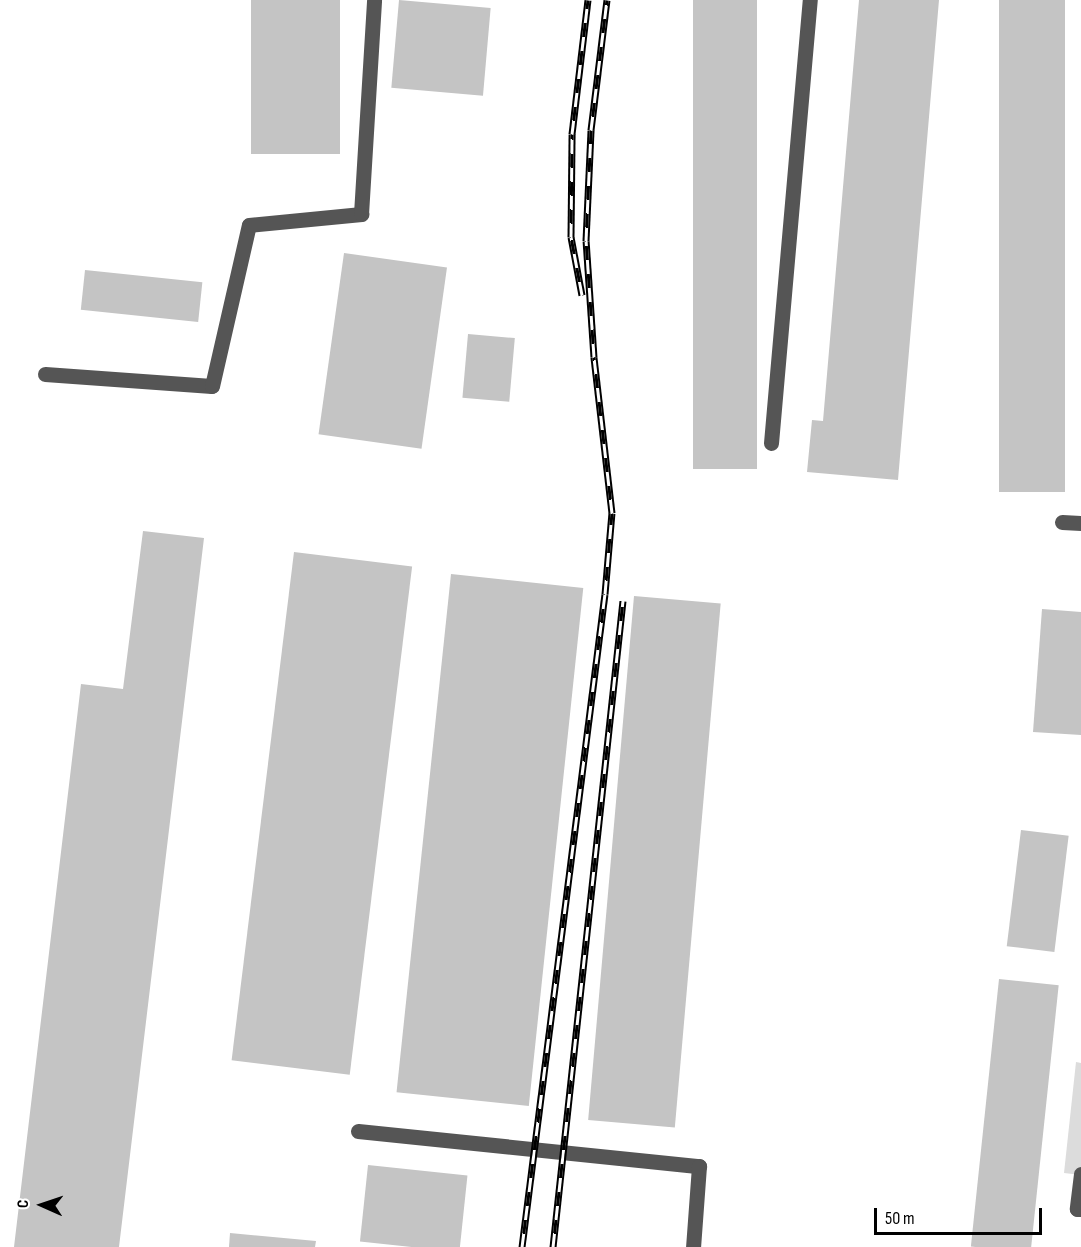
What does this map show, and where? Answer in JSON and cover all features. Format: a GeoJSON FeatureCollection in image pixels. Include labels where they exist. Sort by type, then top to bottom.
{"type":"FeatureCollection","features":[{"type":"Feature","properties":{"kind":"lane"},"geometry":{"type":"LineString","coordinates":[[45,374],[212,386],[249,225],[361,214],[374,0]]}},
{"type":"Feature","properties":{"kind":"lane"},"geometry":{"type":"LineString","coordinates":[[771,443],[810,0]]}},
{"type":"Feature","properties":{"kind":"lane"},"geometry":{"type":"LineString","coordinates":[[1062,522],[1081,523]]}},
{"type":"Feature","properties":{"kind":"lane"},"geometry":{"type":"LineString","coordinates":[[358,1131],[699,1166],[693,1247]]}},
{"type":"Feature","properties":{"kind":"lane"},"geometry":{"type":"LineString","coordinates":[[1081,1174],[1077,1209],[1081,1209]]}},
{"type":"Feature","properties":{"kind":"shaded area"},"geometry":{"type":"Polygon","coordinates":[[[1076,1062],[1081,1063],[1081,1175],[1064,1173],[1076,1062]]]}},
{"type":"Feature","properties":{"kind":"building"},"geometry":{"type":"Polygon","coordinates":[[[251,0],[340,0],[340,154],[251,154],[251,0]]]}},
{"type":"Feature","properties":{"kind":"building"},"geometry":{"type":"Polygon","coordinates":[[[399,0],[491,8],[483,96],[391,88],[399,0]]]}},
{"type":"Feature","properties":{"kind":"building"},"geometry":{"type":"Polygon","coordinates":[[[693,0],[757,0],[757,469],[693,469],[693,0]]]}},
{"type":"Feature","properties":{"kind":"building"},"geometry":{"type":"Polygon","coordinates":[[[859,0],[939,0],[898,480],[807,472],[812,420],[823,421],[859,0]]]}},
{"type":"Feature","properties":{"kind":"building"},"geometry":{"type":"Polygon","coordinates":[[[999,0],[1065,0],[1065,492],[999,492],[999,0]]]}},
{"type":"Feature","properties":{"kind":"building"},"geometry":{"type":"Polygon","coordinates":[[[344,253],[447,267],[422,449],[319,434],[344,253]]]}},
{"type":"Feature","properties":{"kind":"building"},"geometry":{"type":"Polygon","coordinates":[[[85,270],[202,282],[198,322],[81,310],[85,270]]]}},
{"type":"Feature","properties":{"kind":"building"},"geometry":{"type":"Polygon","coordinates":[[[468,334],[515,338],[509,402],[462,398],[468,334]]]}},
{"type":"Feature","properties":{"kind":"building"},"geometry":{"type":"Polygon","coordinates":[[[143,531],[204,538],[119,1247],[14,1247],[81,684],[123,689],[143,531]]]}},
{"type":"Feature","properties":{"kind":"building"},"geometry":{"type":"Polygon","coordinates":[[[294,552],[412,567],[350,1075],[232,1060],[294,552]]]}},
{"type":"Feature","properties":{"kind":"building"},"geometry":{"type":"Polygon","coordinates":[[[451,574],[583,588],[529,1106],[397,1092],[451,574]]]}},
{"type":"Feature","properties":{"kind":"building"},"geometry":{"type":"Polygon","coordinates":[[[634,596],[721,604],[675,1128],[588,1120],[634,596]]]}},
{"type":"Feature","properties":{"kind":"building"},"geometry":{"type":"Polygon","coordinates":[[[1042,609],[1081,612],[1081,735],[1033,732],[1042,609]]]}},
{"type":"Feature","properties":{"kind":"building"},"geometry":{"type":"Polygon","coordinates":[[[1021,830],[1069,836],[1054,952],[1007,946],[1021,830]]]}},
{"type":"Feature","properties":{"kind":"building"},"geometry":{"type":"Polygon","coordinates":[[[999,979],[1059,985],[1031,1247],[971,1247],[999,979]]]}},
{"type":"Feature","properties":{"kind":"building"},"geometry":{"type":"Polygon","coordinates":[[[368,1165],[467,1175],[460,1247],[412,1247],[360,1242],[368,1165]]]}},
{"type":"Feature","properties":{"kind":"building"},"geometry":{"type":"Polygon","coordinates":[[[230,1233],[316,1241],[315,1247],[229,1247],[230,1233]]]}},
{"type":"Feature","properties":{"kind":"railway"},"geometry":{"type":"LineString","coordinates":[[582,295],[571,237],[572,134],[588,0]]}},
{"type":"Feature","properties":{"kind":"railway"},"geometry":{"type":"LineString","coordinates":[[522,1247],[605,594],[612,513],[594,357],[586,241],[591,130],[607,0]]}},
{"type":"Feature","properties":{"kind":"railway"},"geometry":{"type":"LineString","coordinates":[[553,1247],[623,601]]}}]}
